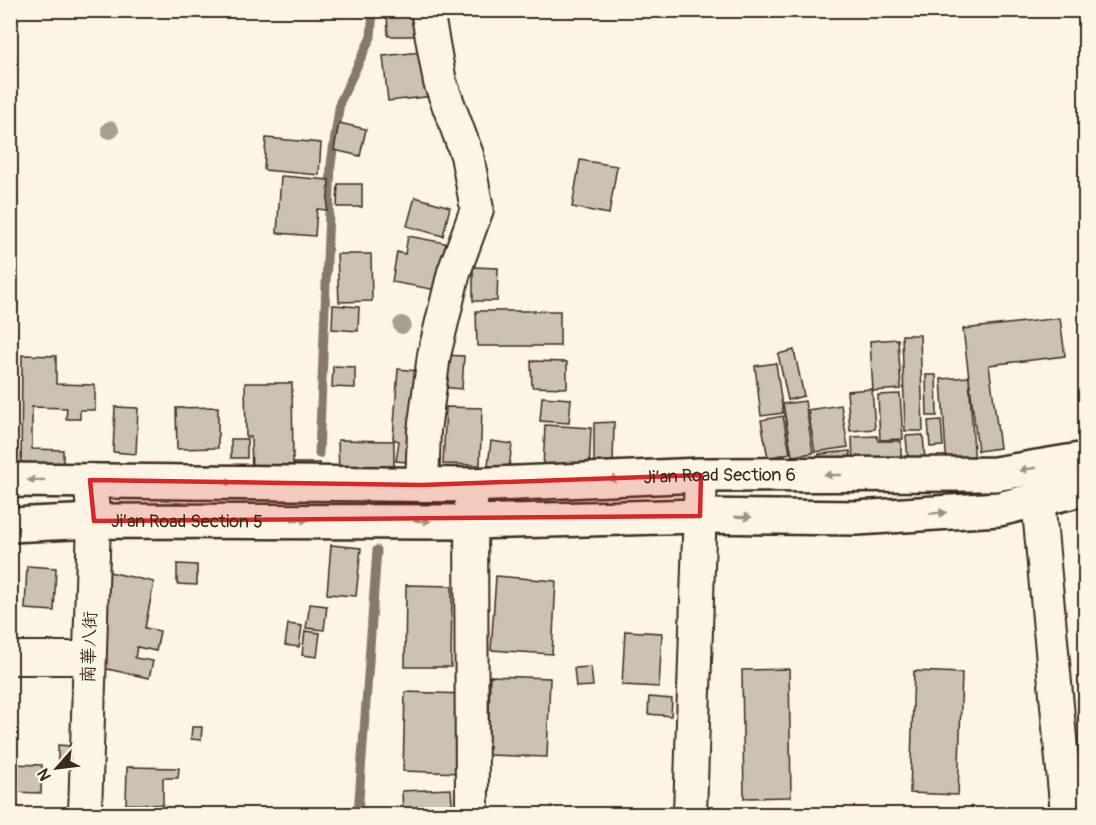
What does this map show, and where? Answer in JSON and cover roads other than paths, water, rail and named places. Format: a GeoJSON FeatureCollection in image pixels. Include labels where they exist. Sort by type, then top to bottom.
{"type":"FeatureCollection","features":[{"type":"Feature","properties":{"kind":"main road","name":"Ji’an Road Section 6"},"geometry":{"type":"LineString","coordinates":[[90,480],[471,486],[701,475],[995,474],[1086,459]]}},
{"type":"Feature","properties":{"kind":"main road"},"geometry":{"type":"LineString","coordinates":[[10,480],[90,480]]}},
{"type":"Feature","properties":{"kind":"main road"},"geometry":{"type":"LineString","coordinates":[[472,522],[700,516],[857,518],[999,508],[1086,488]]}},
{"type":"Feature","properties":{"kind":"main road","name":"Ji’an Road Section 5"},"geometry":{"type":"LineString","coordinates":[[10,525],[93,521],[472,522]]}},
{"type":"Feature","properties":{"kind":"street"},"geometry":{"type":"LineString","coordinates":[[422,485],[424,431],[434,356],[454,272],[477,209],[467,155],[440,82],[428,10]]}},
{"type":"Feature","properties":{"kind":"street"},"geometry":{"type":"LineString","coordinates":[[690,814],[701,475]]}},
{"type":"Feature","properties":{"kind":"street","name":"南華八街"},"geometry":{"type":"LineString","coordinates":[[85,814],[93,521],[90,480]]}},
{"type":"Feature","properties":{"kind":"street"},"geometry":{"type":"LineString","coordinates":[[471,486],[472,814]]}},
{"type":"Feature","properties":{"kind":"street"},"geometry":{"type":"LineString","coordinates":[[1038,499],[1067,814]]}},
{"type":"Feature","properties":{"kind":"street"},"geometry":{"type":"LineString","coordinates":[[10,658],[88,658]]}},
{"type":"Feature","properties":{"kind":"waterway"},"geometry":{"type":"LineString","coordinates":[[319,454],[331,164],[340,102],[371,37],[373,10]]}},
{"type":"Feature","properties":{"kind":"waterway"},"geometry":{"type":"LineString","coordinates":[[358,814],[377,550]]}}]}
